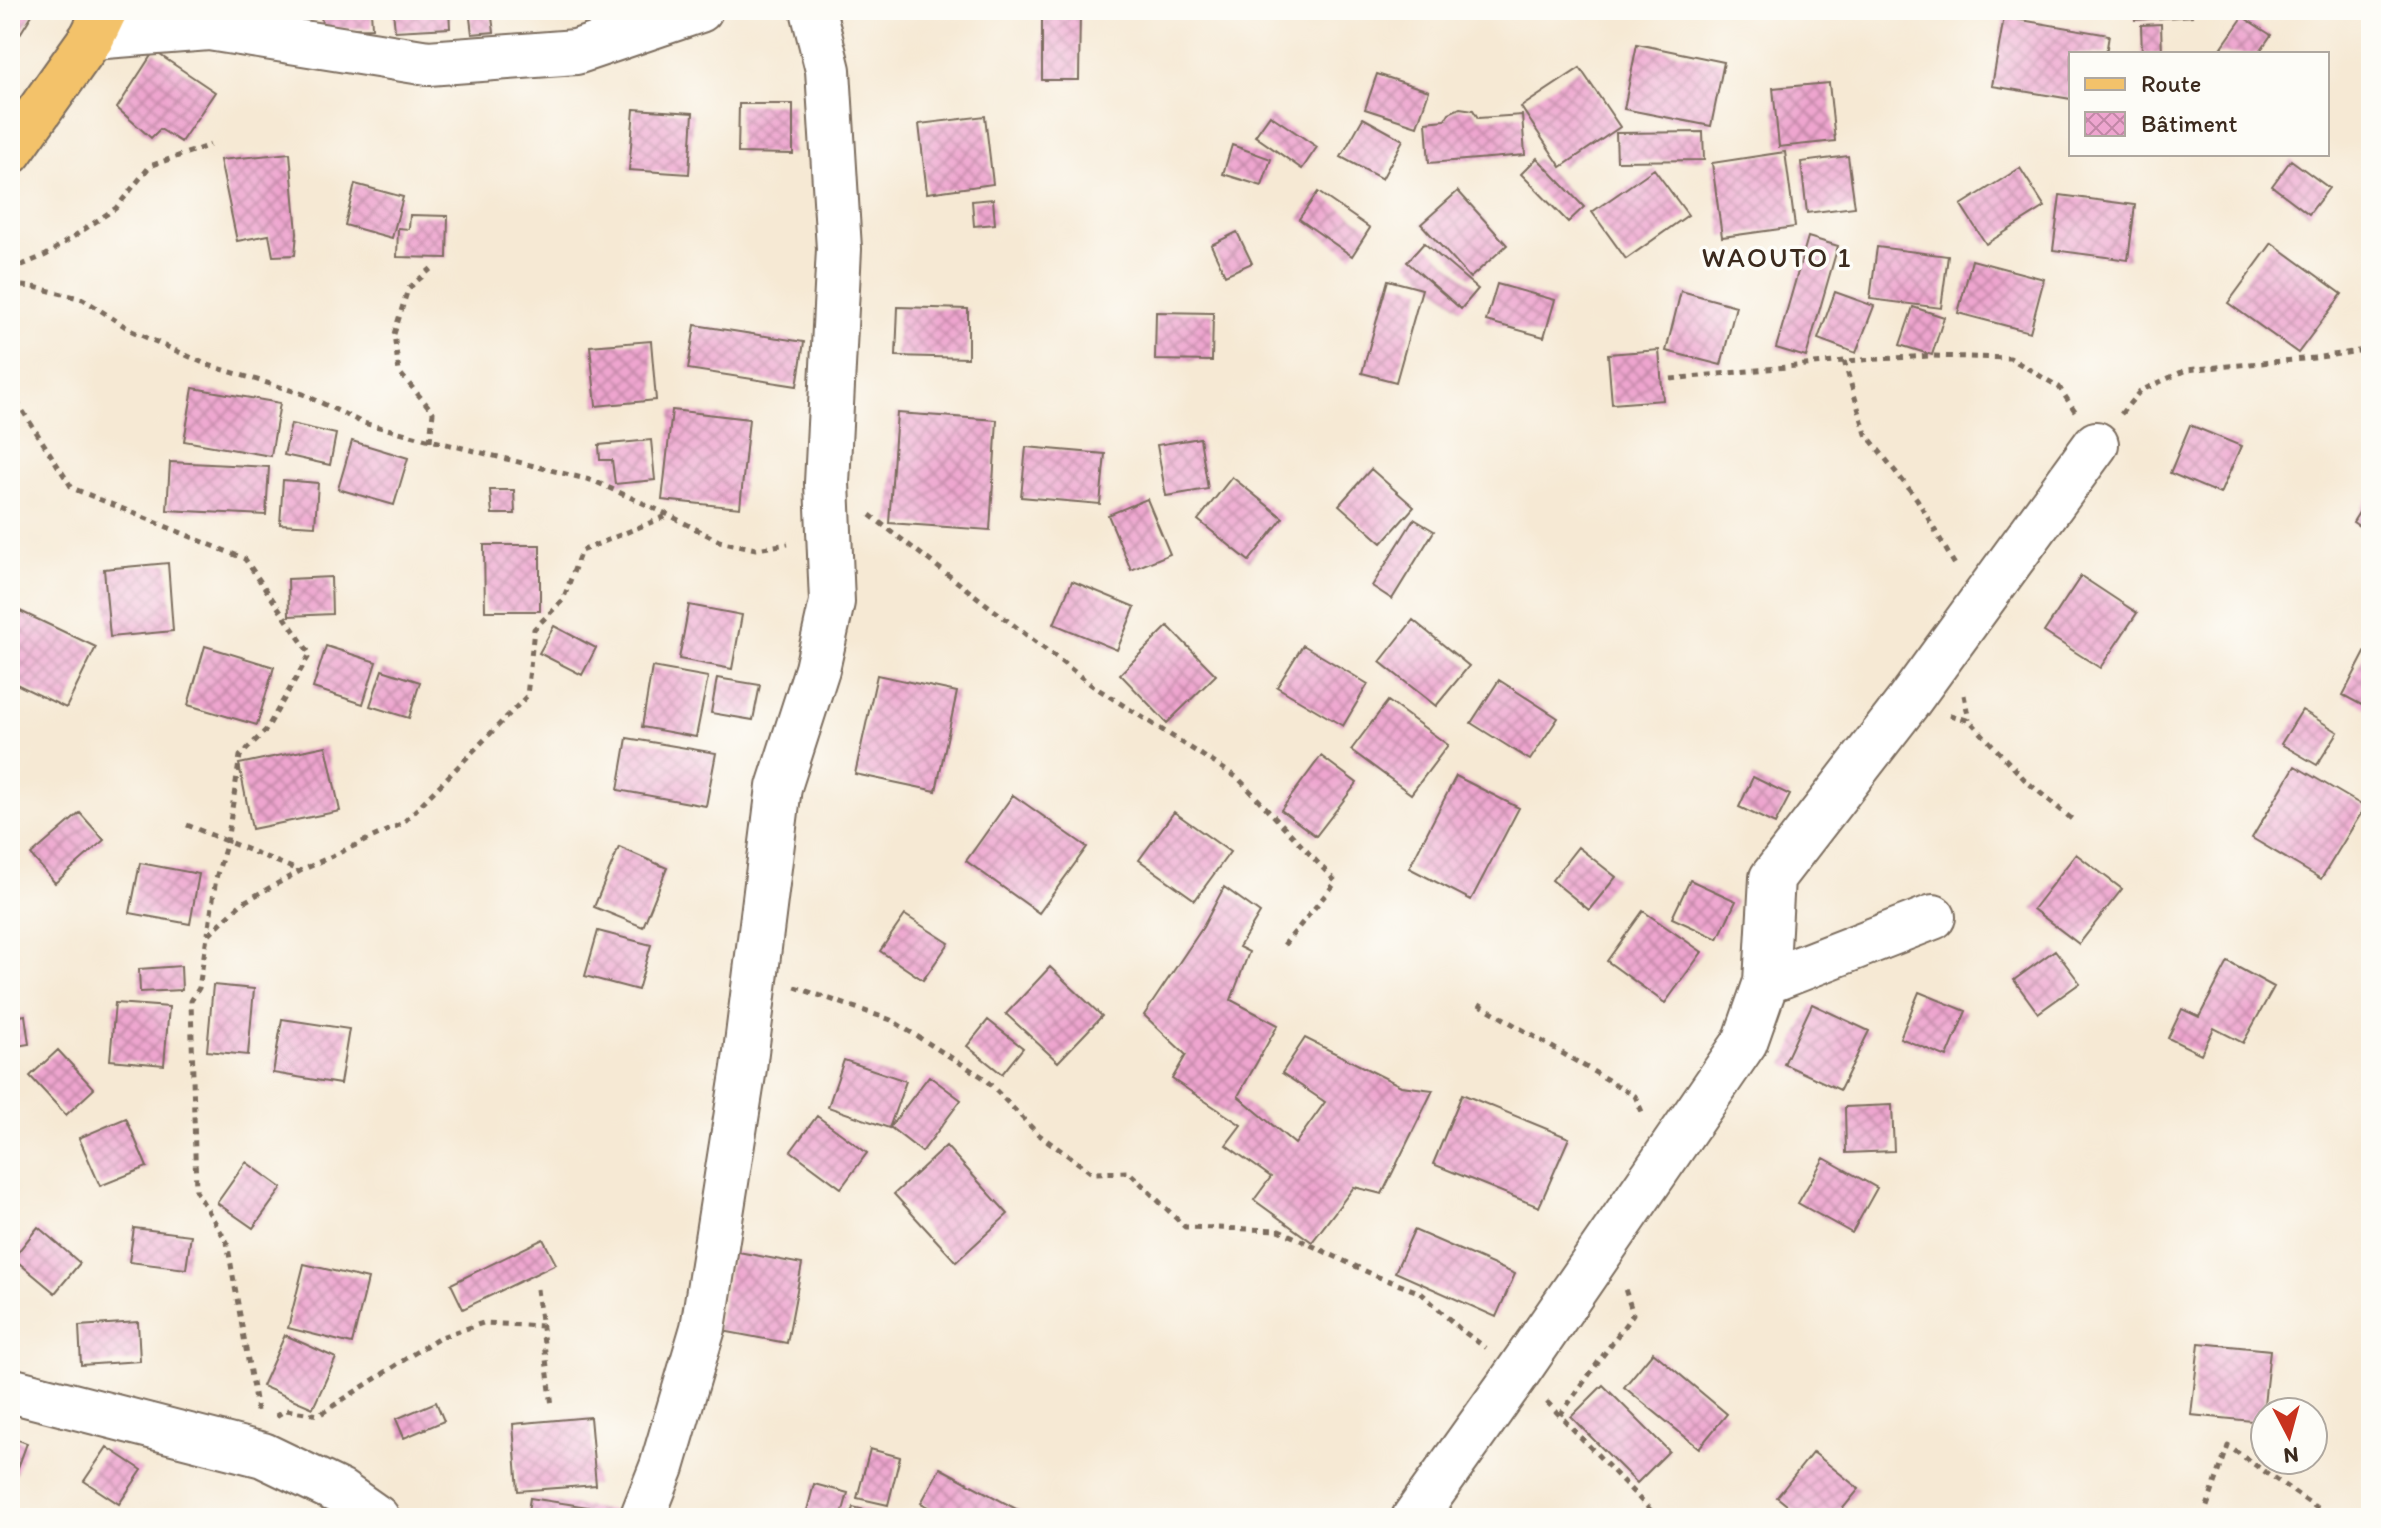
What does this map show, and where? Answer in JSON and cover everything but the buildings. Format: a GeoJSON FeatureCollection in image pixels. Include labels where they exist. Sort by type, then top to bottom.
{"type":"FeatureCollection","features":[{"type":"Feature","properties":{"kind":"main road"},"geometry":{"type":"LineString","coordinates":[[10,152],[98,23]]}},
{"type":"Feature","properties":{"kind":"street"},"geometry":{"type":"LineString","coordinates":[[98,23],[209,28],[428,63],[576,52],[700,10]]}},
{"type":"Feature","properties":{"kind":"street"},"geometry":{"type":"LineString","coordinates":[[642,1518],[662,1467],[703,1328],[744,1068],[779,787],[817,669],[832,602],[827,483],[839,249],[828,70],[813,10]]}},
{"type":"Feature","properties":{"kind":"street"},"geometry":{"type":"LineString","coordinates":[[1414,1518],[1745,1042],[1766,982],[1772,878],[1908,702],[2096,444]]}},
{"type":"Feature","properties":{"kind":"street"},"geometry":{"type":"LineString","coordinates":[[1766,982],[1933,917]]}},
{"type":"Feature","properties":{"kind":"street"},"geometry":{"type":"LineString","coordinates":[[10,1390],[261,1440],[377,1518]]}},
{"type":"Feature","properties":{"kind":"path"},"geometry":{"type":"LineString","coordinates":[[10,270],[46,255],[116,208],[150,166],[210,145]]}},
{"type":"Feature","properties":{"kind":"path"},"geometry":{"type":"LineString","coordinates":[[430,441],[433,412],[399,372],[394,334],[408,289],[433,267]]}},
{"type":"Feature","properties":{"kind":"path"},"geometry":{"type":"LineString","coordinates":[[10,285],[34,287],[83,299],[132,331],[208,365],[303,394],[363,423],[594,481],[719,541],[756,549],[829,537]]}},
{"type":"Feature","properties":{"kind":"path"},"geometry":{"type":"LineString","coordinates":[[1671,379],[1844,361],[1930,356],[2010,358],[2059,387],[2096,444],[2140,391],[2186,370],[2314,358],[2371,349]]}},
{"type":"Feature","properties":{"kind":"path"},"geometry":{"type":"LineString","coordinates":[[1844,361],[1866,434],[1917,499],[1954,564],[1968,621]]}},
{"type":"Feature","properties":{"kind":"path"},"geometry":{"type":"LineString","coordinates":[[10,391],[72,488],[245,559],[310,654],[266,730],[240,756],[227,842],[216,878],[199,988],[191,1001],[196,1191],[227,1242],[261,1440]]}},
{"type":"Feature","properties":{"kind":"path"},"geometry":{"type":"LineString","coordinates":[[827,483],[1093,686],[1238,778],[1336,882],[1284,945]]}},
{"type":"Feature","properties":{"kind":"path"},"geometry":{"type":"LineString","coordinates":[[207,936],[242,903],[300,871],[403,823],[527,696],[534,629],[563,600],[581,551],[669,515]]}},
{"type":"Feature","properties":{"kind":"path"},"geometry":{"type":"LineString","coordinates":[[1908,702],[1970,721],[2026,781],[2073,820]]}},
{"type":"Feature","properties":{"kind":"path"},"geometry":{"type":"LineString","coordinates":[[187,825],[300,871]]}},
{"type":"Feature","properties":{"kind":"path"},"geometry":{"type":"LineString","coordinates":[[756,974],[891,1020],[984,1078],[1038,1134],[1092,1173],[1129,1172],[1185,1227],[1279,1230],[1376,1276],[1421,1293],[1460,1329],[1518,1372],[1658,1518]]}},
{"type":"Feature","properties":{"kind":"path"},"geometry":{"type":"LineString","coordinates":[[1479,1004],[1635,1096],[1663,1159]]}},
{"type":"Feature","properties":{"kind":"path"},"geometry":{"type":"LineString","coordinates":[[1560,1415],[1633,1314],[1609,1238]]}},
{"type":"Feature","properties":{"kind":"path"},"geometry":{"type":"LineString","coordinates":[[537,1289],[552,1406]]}},
{"type":"Feature","properties":{"kind":"path"},"geometry":{"type":"LineString","coordinates":[[261,1440],[286,1410],[319,1415],[438,1338],[483,1323],[543,1326]]}},
{"type":"Feature","properties":{"kind":"path"},"geometry":{"type":"LineString","coordinates":[[2203,1518],[2228,1446],[2317,1508],[2340,1518]]}},
{"type":"Feature","properties":{"kind":"district","name":"WAOUTO 1"},"geometry":{"type":"Point","coordinates":[1777,257]}}]}
